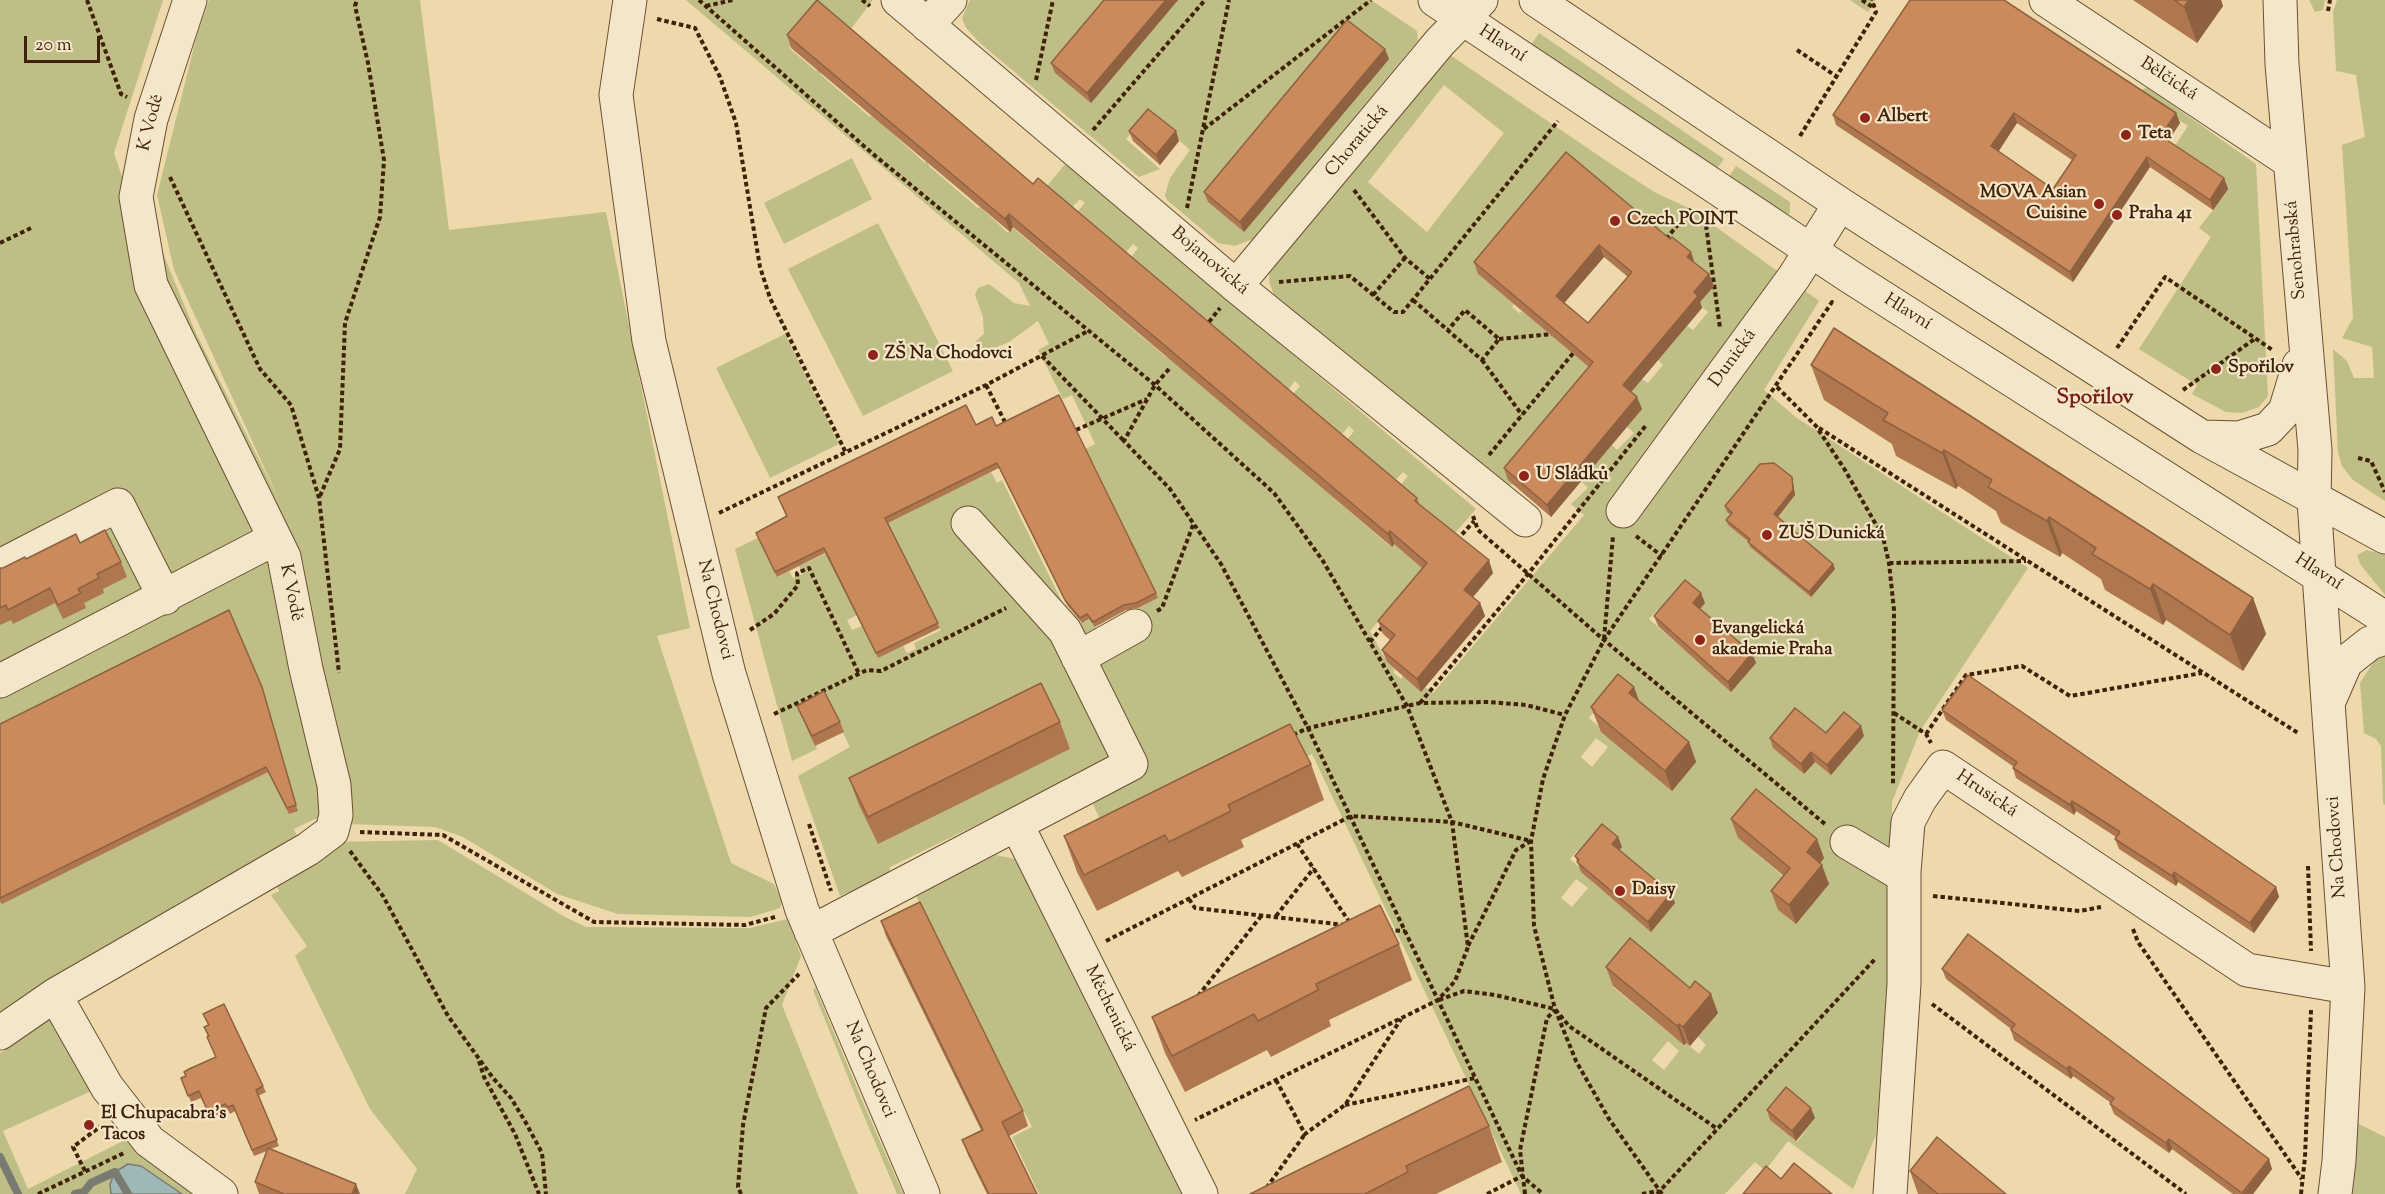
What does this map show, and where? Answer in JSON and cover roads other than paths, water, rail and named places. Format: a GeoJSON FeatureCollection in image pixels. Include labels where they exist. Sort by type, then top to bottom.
{"type":"FeatureCollection","features":[{"type":"Feature","properties":{"kind":"street","name":"K Vodě"},"geometry":{"type":"LineString","coordinates":[[56,995],[308,849],[332,831],[336,815],[334,785],[306,669],[284,557],[273,540],[151,285],[136,197],[151,119],[190,0]]}},
{"type":"Feature","properties":{"kind":"street","name":"Bojanovická"},"geometry":{"type":"LineString","coordinates":[[898,0],[1236,286],[1525,520]]}},
{"type":"Feature","properties":{"kind":"street"},"geometry":{"type":"LineString","coordinates":[[927,25],[950,0]]}},
{"type":"Feature","properties":{"kind":"street","name":"Hlavní"},"geometry":{"type":"LineString","coordinates":[[1435,0],[1472,10],[1849,276],[2385,618]]}},
{"type":"Feature","properties":{"kind":"street"},"geometry":{"type":"LineString","coordinates":[[1536,0],[1840,204],[2202,437],[2385,537]]}},
{"type":"Feature","properties":{"kind":"street","name":"Bělčická"},"geometry":{"type":"LineString","coordinates":[[2046,0],[2289,161]]}},
{"type":"Feature","properties":{"kind":"street","name":"Senohrabská"},"geometry":{"type":"LineString","coordinates":[[2280,0],[2289,161],[2290,347],[2315,450],[2314,500]]}},
{"type":"Feature","properties":{"kind":"street","name":"Na Chodovci"},"geometry":{"type":"LineString","coordinates":[[639,8],[616,95],[649,341],[729,674],[807,921],[923,1194]]}},
{"type":"Feature","properties":{"kind":"street","name":"Choratická"},"geometry":{"type":"LineString","coordinates":[[1236,286],[1440,42],[1472,10]]}},
{"type":"Feature","properties":{"kind":"street","name":"Dunická"},"geometry":{"type":"LineString","coordinates":[[1623,511],[1812,250],[1840,204]]}},
{"type":"Feature","properties":{"kind":"street"},"geometry":{"type":"LineString","coordinates":[[2202,437],[2239,438],[2268,429],[2285,411],[2291,399],[2290,347]]}},
{"type":"Feature","properties":{"kind":"street","name":"Na Chodovci"},"geometry":{"type":"LineString","coordinates":[[2314,500],[2348,987],[2335,1194]]}},
{"type":"Feature","properties":{"kind":"street"},"geometry":{"type":"LineString","coordinates":[[0,566],[118,505],[165,598]]}},
{"type":"Feature","properties":{"kind":"street"},"geometry":{"type":"LineString","coordinates":[[807,921],[1017,825],[1131,765],[1072,644],[1032,594],[968,523]]}},
{"type":"Feature","properties":{"kind":"street"},"geometry":{"type":"LineString","coordinates":[[0,681],[165,598],[273,540]]}},
{"type":"Feature","properties":{"kind":"street"},"geometry":{"type":"LineString","coordinates":[[1072,644],[1135,626]]}},
{"type":"Feature","properties":{"kind":"street"},"geometry":{"type":"LineString","coordinates":[[2328,706],[2346,662],[2370,643],[2385,638]]}},
{"type":"Feature","properties":{"kind":"street","name":"Hrusická"},"geometry":{"type":"LineString","coordinates":[[1890,1194],[1904,984],[1904,883],[1908,822],[1920,799],[1943,767],[2128,900],[2247,970],[2348,987]]}},
{"type":"Feature","properties":{"kind":"street","name":"Měchenická"},"geometry":{"type":"LineString","coordinates":[[1017,825],[1201,1194]]}},
{"type":"Feature","properties":{"kind":"street"},"geometry":{"type":"LineString","coordinates":[[1847,842],[1894,870],[1904,883]]}},
{"type":"Feature","properties":{"kind":"street"},"geometry":{"type":"LineString","coordinates":[[0,1033],[56,995],[107,1087],[149,1141],[221,1194]]}},
{"type":"Feature","properties":{"kind":"water"},"geometry":{"type":"Polygon","coordinates":[[[128,1164],[141,1166],[182,1194],[111,1194],[110,1184],[115,1172],[128,1164]]]}},
{"type":"Feature","properties":{"kind":"waterway"},"geometry":{"type":"LineString","coordinates":[[0,1157],[18,1194]]}},
{"type":"Feature","properties":{"kind":"waterway"},"geometry":{"type":"LineString","coordinates":[[75,1194],[84,1192],[91,1183],[115,1172],[128,1194]]}},
{"type":"Feature","properties":{"kind":"place","name":"Albert"},"geometry":{"type":"Point","coordinates":[1865,118]}},
{"type":"Feature","properties":{"kind":"place","name":"Teta"},"geometry":{"type":"Point","coordinates":[2126,135]}},
{"type":"Feature","properties":{"kind":"place","name":"MOVA Asian Cuisine"},"geometry":{"type":"Point","coordinates":[2099,204]}},
{"type":"Feature","properties":{"kind":"place","name":"Praha 41"},"geometry":{"type":"Point","coordinates":[2117,215]}},
{"type":"Feature","properties":{"kind":"place","name":"Czech POINT"},"geometry":{"type":"Point","coordinates":[1615,221]}},
{"type":"Feature","properties":{"kind":"place","name":"ZŠ Na Chodovci"},"geometry":{"type":"Point","coordinates":[873,355]}},
{"type":"Feature","properties":{"kind":"place","name":"Spořilov"},"geometry":{"type":"Point","coordinates":[2216,369]}},
{"type":"Feature","properties":{"kind":"place","name":"U Sládků"},"geometry":{"type":"Point","coordinates":[1524,476]}},
{"type":"Feature","properties":{"kind":"place","name":"ZUŠ Dunická"},"geometry":{"type":"Point","coordinates":[1767,535]}},
{"type":"Feature","properties":{"kind":"place","name":"Evangelická akademie Praha"},"geometry":{"type":"Point","coordinates":[1700,640]}},
{"type":"Feature","properties":{"kind":"place","name":"Daisy"},"geometry":{"type":"Point","coordinates":[1620,891]}},
{"type":"Feature","properties":{"kind":"place","name":"El Chupacabra's Tacos"},"geometry":{"type":"Point","coordinates":[89,1125]}},
{"type":"Feature","properties":{"kind":"district","name":"Spořilov"},"geometry":{"type":"Point","coordinates":[2095,399]}}]}
